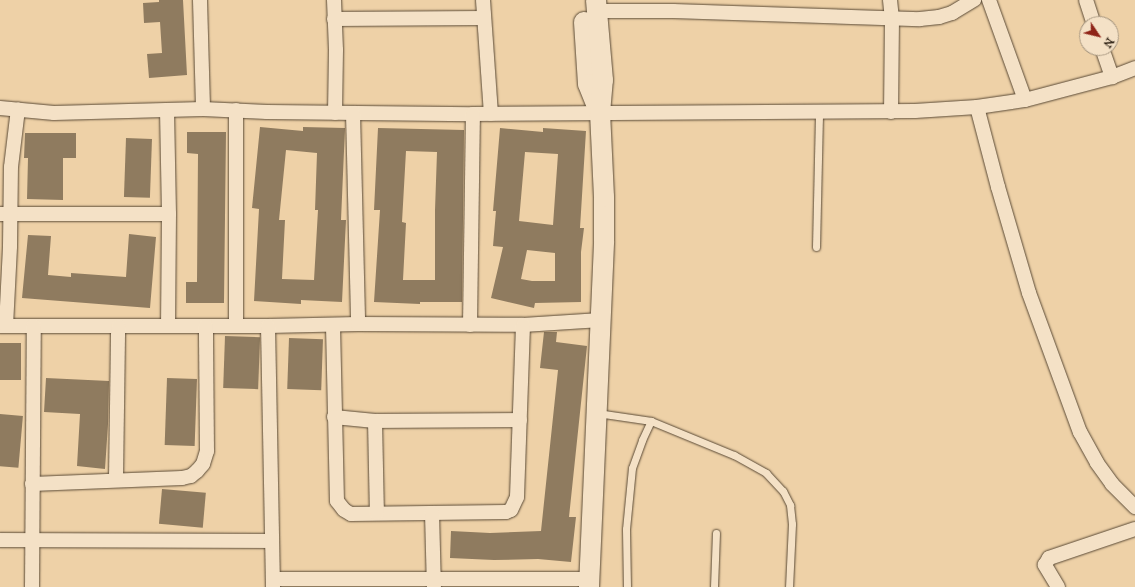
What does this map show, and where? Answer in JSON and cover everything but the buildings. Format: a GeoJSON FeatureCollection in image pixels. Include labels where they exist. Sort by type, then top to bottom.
{"type":"FeatureCollection","features":[{"type":"Feature","properties":{"kind":"main road"},"geometry":{"type":"LineString","coordinates":[[590,583],[602,320],[604,197],[600,113],[603,80],[592,4]]}},
{"type":"Feature","properties":{"kind":"street"},"geometry":{"type":"LineString","coordinates":[[200,0],[203,109]]}},
{"type":"Feature","properties":{"kind":"street"},"geometry":{"type":"LineString","coordinates":[[334,0],[335,113]]}},
{"type":"Feature","properties":{"kind":"street"},"geometry":{"type":"LineString","coordinates":[[483,0],[491,114]]}},
{"type":"Feature","properties":{"kind":"street"},"geometry":{"type":"LineString","coordinates":[[890,0],[892,19],[892,112]]}},
{"type":"Feature","properties":{"kind":"street"},"geometry":{"type":"LineString","coordinates":[[592,4],[673,6],[892,19],[939,18],[952,13],[974,0]]}},
{"type":"Feature","properties":{"kind":"street"},"geometry":{"type":"LineString","coordinates":[[989,0],[1026,100]]}},
{"type":"Feature","properties":{"kind":"street"},"geometry":{"type":"LineString","coordinates":[[1086,0],[1091,16]]}},
{"type":"Feature","properties":{"kind":"street"},"geometry":{"type":"LineString","coordinates":[[334,19],[484,18]]}},
{"type":"Feature","properties":{"kind":"street"},"geometry":{"type":"LineString","coordinates":[[1105,56],[1112,77]]}},
{"type":"Feature","properties":{"kind":"street"},"geometry":{"type":"LineString","coordinates":[[0,108],[54,113],[203,109],[335,113],[473,114],[892,112],[978,107],[1026,100],[1112,77],[1135,68]]}},
{"type":"Feature","properties":{"kind":"street"},"geometry":{"type":"LineString","coordinates":[[978,107],[998,187],[1029,293],[1080,432],[1097,463],[1112,484],[1135,507]]}},
{"type":"Feature","properties":{"kind":"street"},"geometry":{"type":"LineString","coordinates":[[18,109],[6,214],[3,326],[333,326],[358,324],[523,325],[602,320]]}},
{"type":"Feature","properties":{"kind":"street"},"geometry":{"type":"LineString","coordinates":[[167,110],[170,214],[168,326]]}},
{"type":"Feature","properties":{"kind":"street"},"geometry":{"type":"LineString","coordinates":[[236,110],[236,326]]}},
{"type":"Feature","properties":{"kind":"street"},"geometry":{"type":"LineString","coordinates":[[353,113],[358,324]]}},
{"type":"Feature","properties":{"kind":"street"},"geometry":{"type":"LineString","coordinates":[[470,325],[473,114]]}},
{"type":"Feature","properties":{"kind":"street"},"geometry":{"type":"LineString","coordinates":[[6,214],[170,214]]}},
{"type":"Feature","properties":{"kind":"street"},"geometry":{"type":"LineString","coordinates":[[333,326],[336,501],[344,510],[351,514],[506,512],[512,510],[517,497],[523,325]]}},
{"type":"Feature","properties":{"kind":"street"},"geometry":{"type":"LineString","coordinates":[[32,587],[34,326]]}},
{"type":"Feature","properties":{"kind":"street"},"geometry":{"type":"LineString","coordinates":[[32,484],[116,479],[182,478],[191,476],[203,464],[206,451],[206,326]]}},
{"type":"Feature","properties":{"kind":"street"},"geometry":{"type":"LineString","coordinates":[[268,326],[273,583],[590,583]]}},
{"type":"Feature","properties":{"kind":"street"},"geometry":{"type":"LineString","coordinates":[[116,479],[118,327]]}},
{"type":"Feature","properties":{"kind":"street"},"geometry":{"type":"LineString","coordinates":[[334,417],[375,421],[520,420]]}},
{"type":"Feature","properties":{"kind":"street"},"geometry":{"type":"LineString","coordinates":[[375,421],[377,513]]}},
{"type":"Feature","properties":{"kind":"street"},"geometry":{"type":"LineString","coordinates":[[432,513],[434,583]]}},
{"type":"Feature","properties":{"kind":"street"},"geometry":{"type":"LineString","coordinates":[[1058,587],[1046,566],[1049,558],[1135,528]]}},
{"type":"Feature","properties":{"kind":"street"},"geometry":{"type":"LineString","coordinates":[[0,540],[272,541]]}},
{"type":"Feature","properties":{"kind":"lane"},"geometry":{"type":"LineString","coordinates":[[816,247],[819,112]]}},
{"type":"Feature","properties":{"kind":"lane"},"geometry":{"type":"LineString","coordinates":[[597,413],[651,421],[734,455],[766,473],[783,491],[790,505],[792,524],[788,587]]}},
{"type":"Feature","properties":{"kind":"lane"},"geometry":{"type":"LineString","coordinates":[[626,587],[626,529],[632,468],[642,440],[651,421]]}},
{"type":"Feature","properties":{"kind":"lane"},"geometry":{"type":"LineString","coordinates":[[714,587],[716,534]]}}]}
